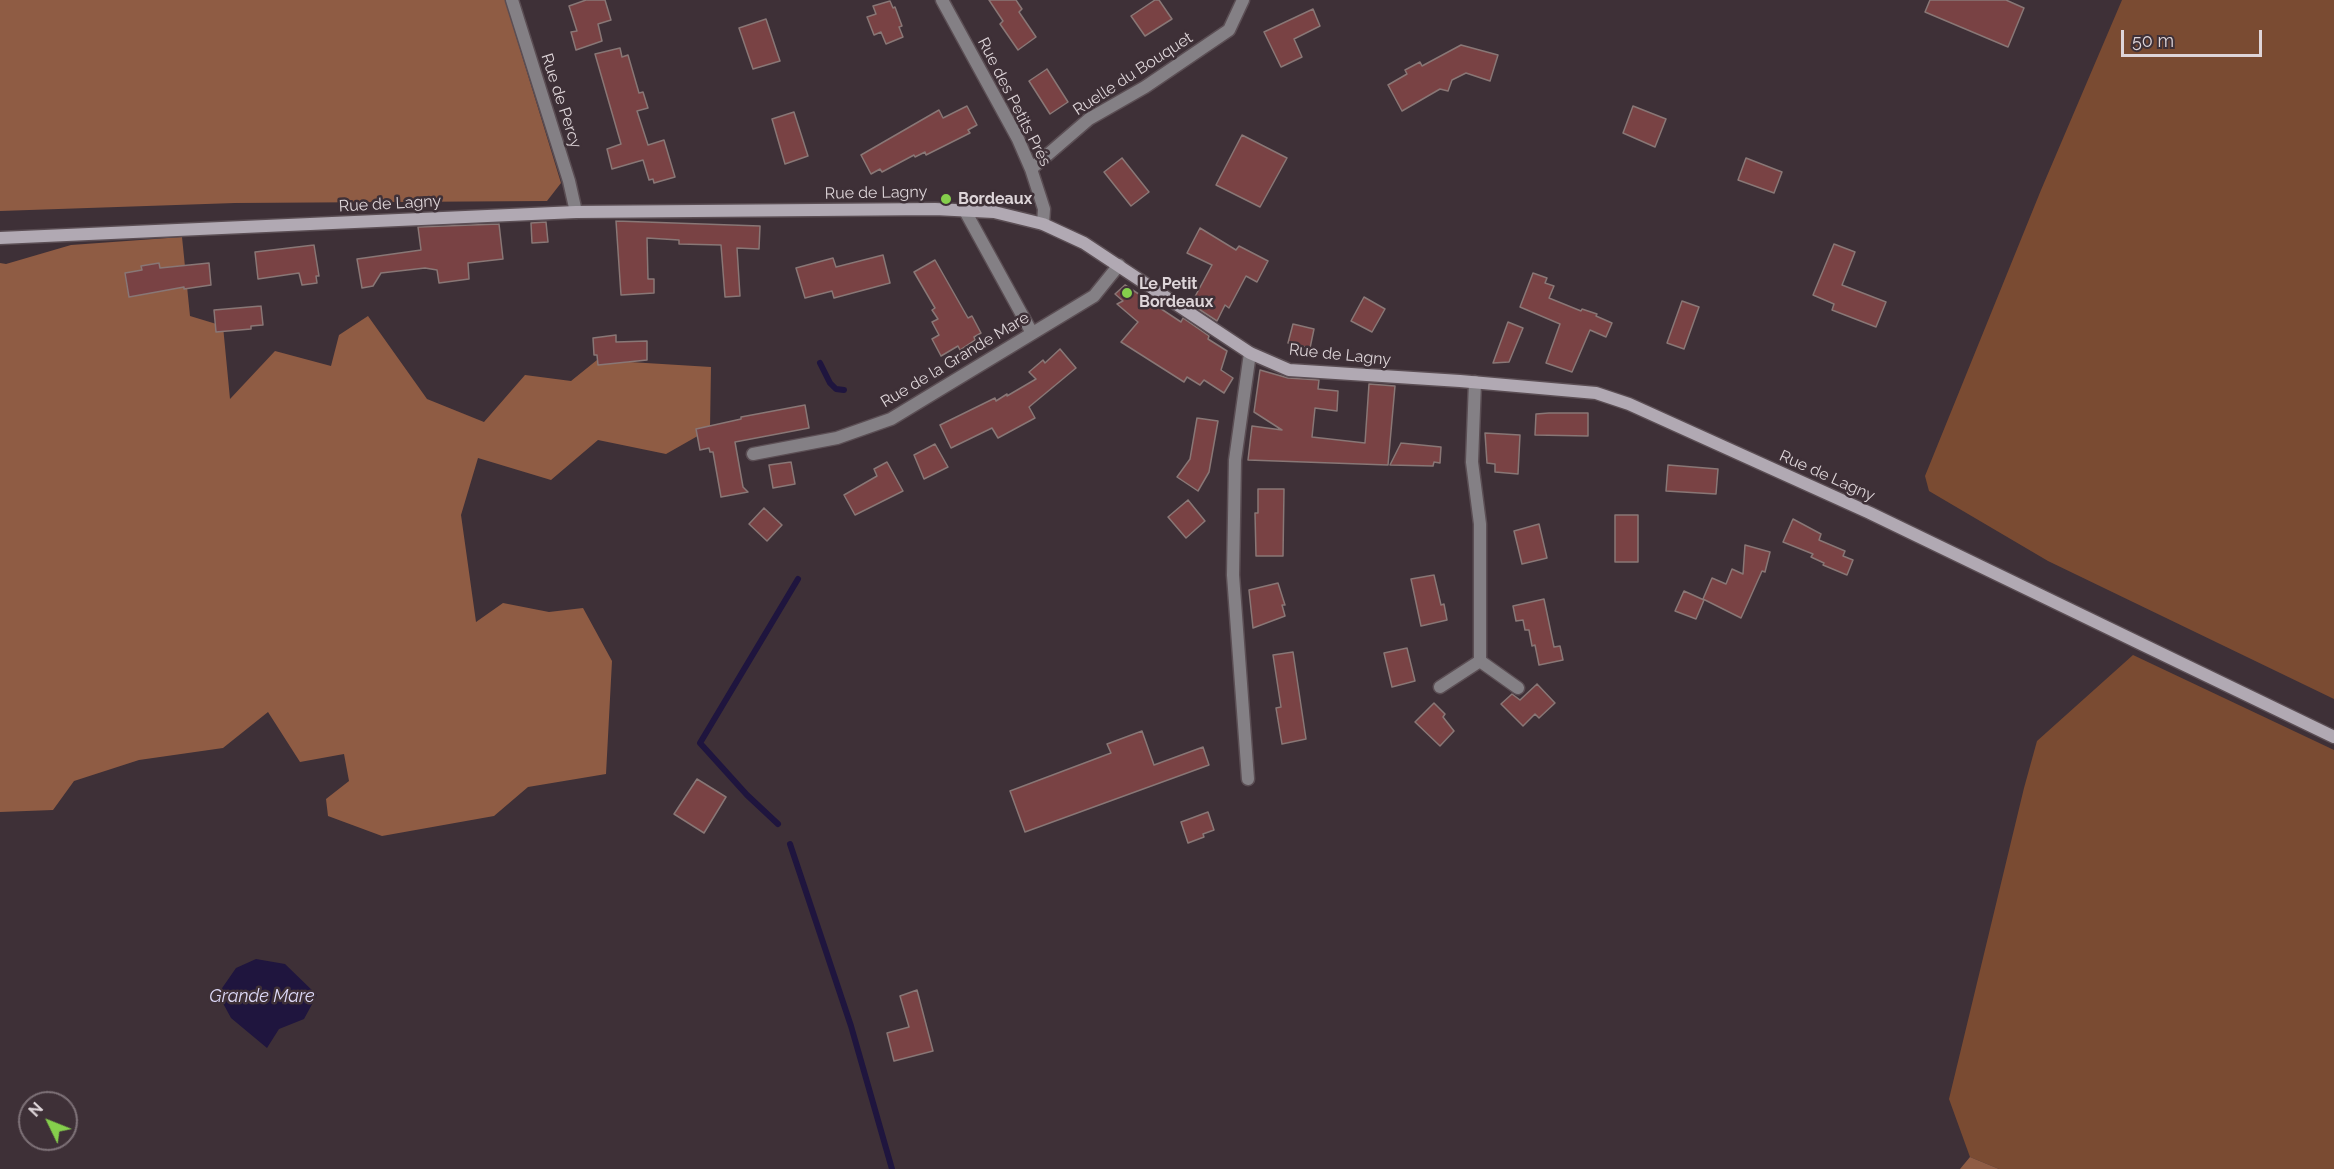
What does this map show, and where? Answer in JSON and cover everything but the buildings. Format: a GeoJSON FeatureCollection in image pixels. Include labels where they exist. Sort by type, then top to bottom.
{"type":"FeatureCollection","features":[{"type":"Feature","properties":{"kind":"main road","name":"Rue de Lagny"},"geometry":{"type":"LineString","coordinates":[[0,238],[576,212],[964,209],[994,212],[1043,224],[1084,243],[1250,353],[1289,370],[1475,382],[1596,393],[1629,404],[1869,513],[2334,737]]}},
{"type":"Feature","properties":{"kind":"street","name":"Rue de Percy"},"geometry":{"type":"LineString","coordinates":[[512,0],[569,181],[576,212]]}},
{"type":"Feature","properties":{"kind":"street","name":"Rue des Petits Prés"},"geometry":{"type":"LineString","coordinates":[[942,0],[1018,139],[1044,209],[1043,224]]}},
{"type":"Feature","properties":{"kind":"street","name":"Ruelle du Bouquet"},"geometry":{"type":"LineString","coordinates":[[1031,169],[1089,119],[1145,87],[1229,30],[1243,0]]}},
{"type":"Feature","properties":{"kind":"street"},"geometry":{"type":"LineString","coordinates":[[964,209],[1032,333]]}},
{"type":"Feature","properties":{"kind":"street","name":"Rue de la Grande Mare"},"geometry":{"type":"LineString","coordinates":[[753,454],[837,438],[891,419],[1094,296],[1119,265]]}},
{"type":"Feature","properties":{"kind":"street"},"geometry":{"type":"LineString","coordinates":[[1248,779],[1233,575],[1235,460],[1250,353]]}},
{"type":"Feature","properties":{"kind":"street"},"geometry":{"type":"LineString","coordinates":[[1475,382],[1472,462],[1480,524],[1480,661]]}},
{"type":"Feature","properties":{"kind":"street"},"geometry":{"type":"LineString","coordinates":[[1440,687],[1480,661]]}},
{"type":"Feature","properties":{"kind":"street"},"geometry":{"type":"LineString","coordinates":[[1480,661],[1518,688]]}},
{"type":"Feature","properties":{"kind":"shaded area"},"geometry":{"type":"Polygon","coordinates":[[[0,0],[505,0],[561,183],[547,201],[235,203],[0,211],[0,0]]]}},
{"type":"Feature","properties":{"kind":"shaded area"},"geometry":{"type":"Polygon","coordinates":[[[2122,0],[2334,0],[2334,699],[2048,561],[1929,491],[1925,476],[2041,190],[2122,0]]]}},
{"type":"Feature","properties":{"kind":"shaded area"},"geometry":{"type":"Polygon","coordinates":[[[182,237],[190,316],[223,326],[230,399],[275,351],[331,366],[339,335],[368,316],[427,399],[484,422],[525,375],[571,381],[597,360],[711,367],[710,429],[666,454],[598,440],[551,480],[478,458],[461,515],[476,622],[503,603],[549,612],[583,608],[612,661],[606,774],[528,787],[494,816],[382,836],[328,816],[326,799],[349,781],[344,754],[300,762],[268,712],[223,748],[139,760],[74,781],[53,810],[0,812],[0,263],[6,264],[71,245],[182,237]]]}},
{"type":"Feature","properties":{"kind":"shaded area"},"geometry":{"type":"Polygon","coordinates":[[[2133,655],[2334,750],[2334,1169],[1999,1169],[1970,1157],[1949,1099],[2037,741],[2133,655]]]}},
{"type":"Feature","properties":{"kind":"shaded area"},"geometry":{"type":"Polygon","coordinates":[[[1970,1157],[1999,1169],[1960,1169],[1970,1157]]]}},
{"type":"Feature","properties":{"kind":"water","name":"Grande Mare"},"geometry":{"type":"Polygon","coordinates":[[[256,959],[285,964],[317,995],[304,1019],[279,1029],[267,1048],[231,1018],[218,994],[236,968],[256,959]]]}},
{"type":"Feature","properties":{"kind":"waterway"},"geometry":{"type":"LineString","coordinates":[[820,363],[830,383],[836,389],[844,390]]}},
{"type":"Feature","properties":{"kind":"waterway"},"geometry":{"type":"LineString","coordinates":[[778,824],[747,795],[700,743],[798,579]]}},
{"type":"Feature","properties":{"kind":"waterway"},"geometry":{"type":"LineString","coordinates":[[790,844],[851,1026],[892,1169]]}},
{"type":"Feature","properties":{"kind":"place","name":"Bordeaux"},"geometry":{"type":"Point","coordinates":[946,199]}},
{"type":"Feature","properties":{"kind":"place","name":"Le Petit Bordeaux"},"geometry":{"type":"Point","coordinates":[1127,293]}}]}
